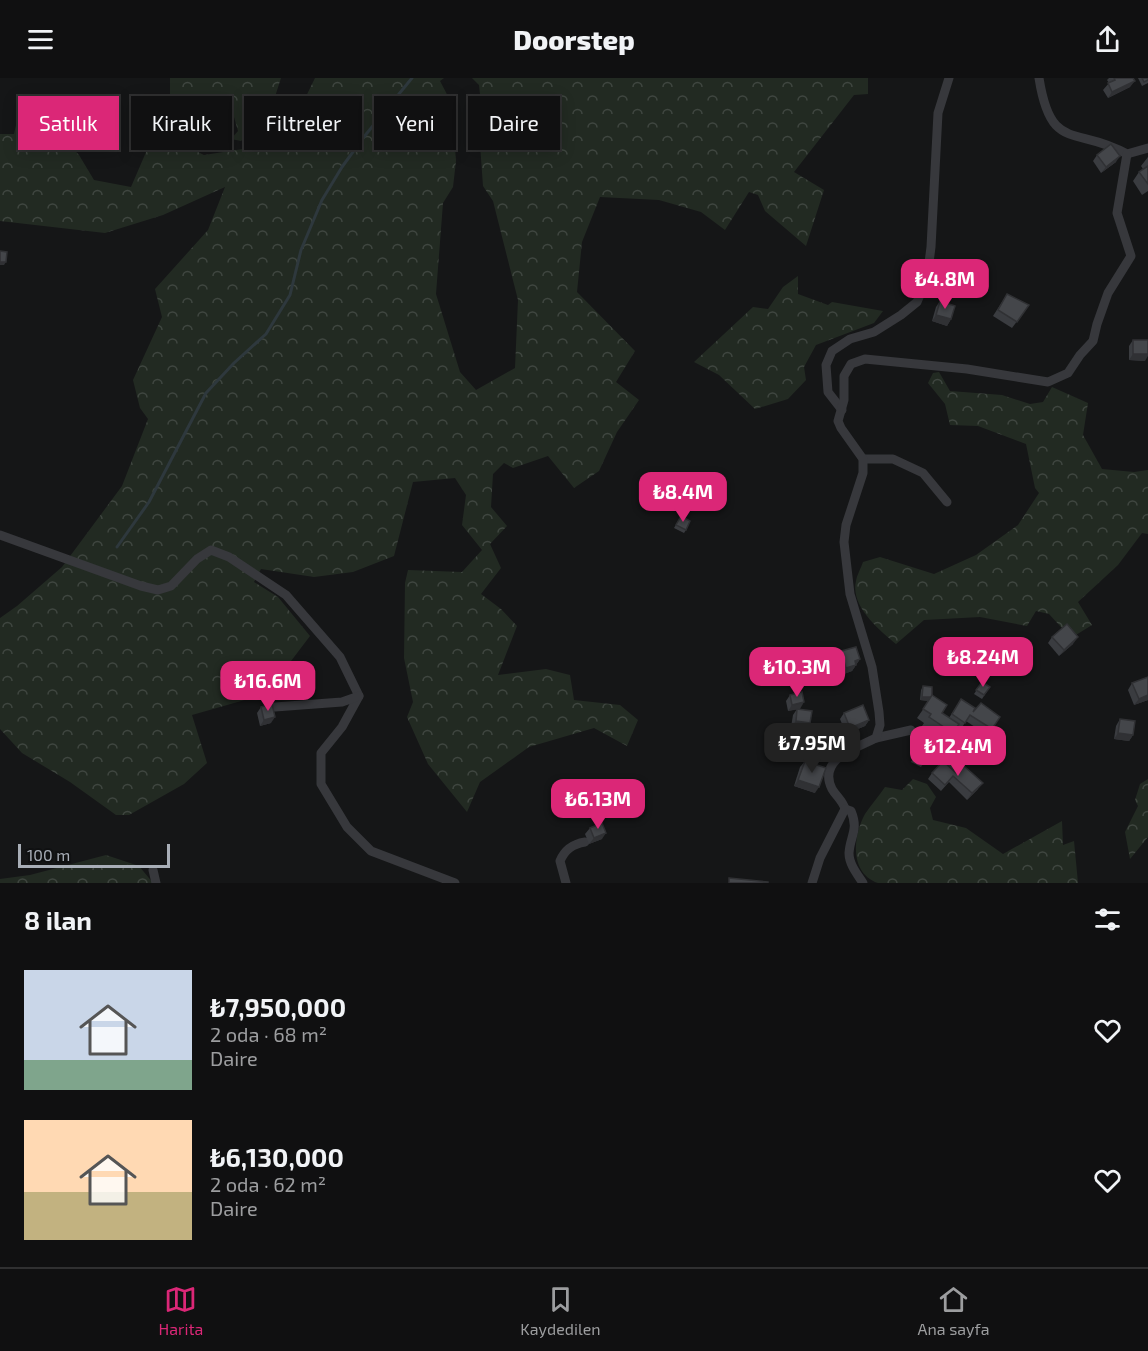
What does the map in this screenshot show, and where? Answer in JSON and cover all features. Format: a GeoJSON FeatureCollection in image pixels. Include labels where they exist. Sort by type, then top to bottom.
{"type":"FeatureCollection","features":[{"type":"Feature","properties":{"kind":"street"},"geometry":{"type":"LineString","coordinates":[[842,410],[828,392],[826,365],[832,351],[850,339],[874,332],[917,303],[927,278],[931,247],[938,113],[949,78]]}},
{"type":"Feature","properties":{"kind":"street"},"geometry":{"type":"LineString","coordinates":[[1039,78],[1045,107],[1052,123],[1063,132],[1077,138],[1114,147],[1127,154],[1148,148]]}},
{"type":"Feature","properties":{"kind":"street"},"geometry":{"type":"LineString","coordinates":[[876,738],[880,725],[872,667],[850,594],[844,542],[846,525],[862,473],[863,459],[838,421],[844,400],[844,376],[851,364],[865,359],[967,369],[1048,382],[1068,373],[1093,341],[1096,324],[1108,293],[1131,256],[1117,213],[1127,154]]}},
{"type":"Feature","properties":{"kind":"street"},"geometry":{"type":"LineString","coordinates":[[863,459],[893,459],[923,473],[946,502]]}},
{"type":"Feature","properties":{"kind":"street"},"geometry":{"type":"LineString","coordinates":[[0,535],[141,586],[158,590],[171,586],[197,559],[211,550],[229,557],[286,595],[340,657],[359,696]]}},
{"type":"Feature","properties":{"kind":"street"},"geometry":{"type":"LineString","coordinates":[[275,707],[342,702],[359,696]]}},
{"type":"Feature","properties":{"kind":"street"},"geometry":{"type":"LineString","coordinates":[[359,696],[342,727],[321,753],[321,784],[347,827],[371,851],[455,883]]}},
{"type":"Feature","properties":{"kind":"street"},"geometry":{"type":"LineString","coordinates":[[863,883],[853,868],[849,854],[855,822],[851,811],[845,809],[832,788],[829,778],[830,767],[836,758],[876,738],[911,730]]}},
{"type":"Feature","properties":{"kind":"street"},"geometry":{"type":"LineString","coordinates":[[812,883],[820,858],[845,809]]}},
{"type":"Feature","properties":{"kind":"street"},"geometry":{"type":"LineString","coordinates":[[566,883],[561,872],[560,861],[564,852],[577,843],[585,842]]}},
{"type":"Feature","properties":{"kind":"street"},"geometry":{"type":"LineString","coordinates":[[153,870],[156,883]]}},
{"type":"Feature","properties":{"kind":"green space"},"geometry":{"type":"Polygon","coordinates":[[[170,78],[281,78],[275,96],[244,96],[244,138],[241,141],[232,139],[238,131],[232,116],[232,96],[170,96],[170,78]]]}},
{"type":"Feature","properties":{"kind":"green space"},"geometry":{"type":"Polygon","coordinates":[[[315,78],[444,78],[440,81],[448,96],[374,96],[374,150],[455,150],[453,187],[443,203],[436,294],[460,372],[476,390],[515,368],[518,300],[493,201],[483,186],[480,150],[560,150],[560,96],[480,96],[479,85],[472,78],[868,78],[868,94],[854,95],[794,172],[824,190],[806,246],[765,211],[758,195],[749,192],[725,230],[701,212],[659,200],[600,197],[582,242],[577,292],[635,351],[616,382],[639,400],[617,432],[599,471],[574,488],[548,456],[513,468],[504,463],[493,474],[491,507],[507,526],[490,544],[501,568],[481,594],[501,609],[517,626],[498,675],[546,669],[570,675],[574,700],[620,705],[638,720],[627,746],[594,728],[529,747],[480,782],[467,812],[428,764],[407,717],[413,702],[404,658],[405,583],[408,570],[462,572],[482,550],[462,525],[466,495],[455,478],[413,482],[394,556],[353,572],[314,577],[261,569],[254,582],[278,597],[310,636],[266,694],[192,715],[207,763],[184,784],[129,815],[116,815],[70,782],[22,753],[0,729],[0,618],[62,567],[122,486],[148,419],[140,408],[133,380],[162,317],[155,289],[208,230],[225,187],[163,215],[105,233],[0,221],[0,134],[14,134],[18,116],[18,150],[74,150],[94,180],[131,187],[147,150],[194,150],[204,155],[244,149],[362,150],[362,96],[306,96],[315,78]]]}},
{"type":"Feature","properties":{"kind":"green space"},"geometry":{"type":"Polygon","coordinates":[[[798,276],[798,294],[828,305],[832,302],[883,311],[874,323],[816,345],[804,367],[806,380],[788,399],[755,409],[719,375],[694,362],[753,307],[768,309],[783,287],[798,276]]]}},
{"type":"Feature","properties":{"kind":"green space"},"geometry":{"type":"Polygon","coordinates":[[[939,372],[950,391],[1002,395],[1030,404],[1043,402],[1052,387],[1088,403],[1083,435],[1102,469],[1134,472],[1148,470],[1148,534],[1142,533],[1118,565],[1078,602],[1092,625],[1071,638],[1049,614],[1036,611],[1027,626],[980,617],[924,620],[896,644],[867,617],[857,599],[855,590],[863,562],[880,557],[934,574],[976,555],[1018,525],[1039,493],[1035,488],[1026,444],[978,426],[950,425],[945,404],[928,383],[933,373],[939,372]]]}},
{"type":"Feature","properties":{"kind":"green space"},"geometry":{"type":"Polygon","coordinates":[[[913,779],[927,784],[936,797],[930,808],[933,820],[966,828],[1003,854],[1062,821],[1063,845],[1074,841],[1078,883],[878,883],[869,878],[862,871],[856,853],[858,833],[865,814],[885,787],[902,790],[913,779]]]}},
{"type":"Feature","properties":{"kind":"green space"},"geometry":{"type":"Polygon","coordinates":[[[1148,779],[1148,837],[1130,859],[1125,832],[1138,806],[1135,800],[1140,784],[1148,779]]]}},
{"type":"Feature","properties":{"kind":"green space"},"geometry":{"type":"Polygon","coordinates":[[[106,855],[139,866],[153,883],[0,883],[0,879],[30,875],[106,855]]]}},
{"type":"Feature","properties":{"kind":"building"},"geometry":{"type":"Polygon","coordinates":[[[1114,78],[1133,78],[1135,81],[1112,92],[1108,83],[1115,80],[1114,78]]]}},
{"type":"Feature","properties":{"kind":"building"},"geometry":{"type":"Polygon","coordinates":[[[1111,144],[1120,156],[1106,167],[1097,155],[1111,144]]]}},
{"type":"Feature","properties":{"kind":"building"},"geometry":{"type":"Polygon","coordinates":[[[1148,166],[1148,184],[1139,172],[1148,166]]]}},
{"type":"Feature","properties":{"kind":"building"},"geometry":{"type":"Polygon","coordinates":[[[0,251],[7,252],[6,262],[0,262],[0,251]]]}},
{"type":"Feature","properties":{"kind":"building"},"geometry":{"type":"Polygon","coordinates":[[[1007,294],[1029,305],[1017,322],[998,310],[1007,294]]]}},
{"type":"Feature","properties":{"kind":"building"},"geometry":{"type":"Polygon","coordinates":[[[940,301],[955,306],[951,319],[936,315],[940,301]]]}},
{"type":"Feature","properties":{"kind":"building"},"geometry":{"type":"Polygon","coordinates":[[[1133,340],[1148,340],[1148,354],[1133,354],[1133,340]]]}},
{"type":"Feature","properties":{"kind":"building"},"geometry":{"type":"Polygon","coordinates":[[[681,516],[690,521],[686,530],[676,525],[681,516]]]}},
{"type":"Feature","properties":{"kind":"building"},"geometry":{"type":"Polygon","coordinates":[[[1067,624],[1078,637],[1064,650],[1052,637],[1067,624]]]}},
{"type":"Feature","properties":{"kind":"building"},"geometry":{"type":"Polygon","coordinates":[[[856,647],[860,659],[855,661],[856,665],[846,668],[841,651],[856,647]]]}},
{"type":"Feature","properties":{"kind":"building"},"geometry":{"type":"Polygon","coordinates":[[[1148,677],[1148,695],[1139,699],[1132,683],[1148,677]]]}},
{"type":"Feature","properties":{"kind":"building"},"geometry":{"type":"Polygon","coordinates":[[[982,682],[990,687],[984,695],[976,690],[982,682]]]}},
{"type":"Feature","properties":{"kind":"building"},"geometry":{"type":"Polygon","coordinates":[[[923,686],[932,687],[932,697],[922,697],[923,686]]]}},
{"type":"Feature","properties":{"kind":"building"},"geometry":{"type":"Polygon","coordinates":[[[802,692],[804,702],[792,705],[790,695],[802,692]]]}},
{"type":"Feature","properties":{"kind":"building"},"geometry":{"type":"Polygon","coordinates":[[[932,695],[947,705],[942,713],[959,724],[953,733],[929,717],[931,714],[923,709],[932,695]]]}},
{"type":"Feature","properties":{"kind":"building"},"geometry":{"type":"Polygon","coordinates":[[[961,699],[975,708],[973,712],[981,703],[1000,717],[992,729],[970,715],[965,723],[952,714],[961,699]]]}},
{"type":"Feature","properties":{"kind":"building"},"geometry":{"type":"Polygon","coordinates":[[[272,704],[275,717],[264,720],[261,707],[272,704]]]}},
{"type":"Feature","properties":{"kind":"building"},"geometry":{"type":"Polygon","coordinates":[[[863,705],[869,720],[850,728],[844,713],[863,705]]]}},
{"type":"Feature","properties":{"kind":"building"},"geometry":{"type":"Polygon","coordinates":[[[797,709],[812,711],[810,723],[796,721],[797,709]]]}},
{"type":"Feature","properties":{"kind":"building"},"geometry":{"type":"Polygon","coordinates":[[[1120,719],[1135,721],[1133,735],[1118,733],[1120,719]]]}},
{"type":"Feature","properties":{"kind":"building"},"geometry":{"type":"Polygon","coordinates":[[[957,744],[969,752],[960,765],[948,757],[957,744]]]}},
{"type":"Feature","properties":{"kind":"building"},"geometry":{"type":"Polygon","coordinates":[[[918,750],[928,755],[923,764],[913,759],[918,750]]]}},
{"type":"Feature","properties":{"kind":"building"},"geometry":{"type":"Polygon","coordinates":[[[805,761],[826,768],[819,787],[798,780],[805,761]]]}},
{"type":"Feature","properties":{"kind":"building"},"geometry":{"type":"Polygon","coordinates":[[[943,761],[956,773],[964,766],[983,783],[972,793],[953,776],[945,785],[932,773],[943,761]]]}},
{"type":"Feature","properties":{"kind":"building"},"geometry":{"type":"Polygon","coordinates":[[[602,823],[606,833],[594,838],[590,828],[602,823]]]}},
{"type":"Feature","properties":{"kind":"building"},"geometry":{"type":"Polygon","coordinates":[[[729,878],[768,882],[768,883],[729,883],[729,878]]]}},
{"type":"Feature","properties":{"kind":"waterway"},"geometry":{"type":"LineString","coordinates":[[117,547],[149,502],[206,393],[266,334],[290,295],[301,250],[322,200],[363,138],[412,78]]}}]}
